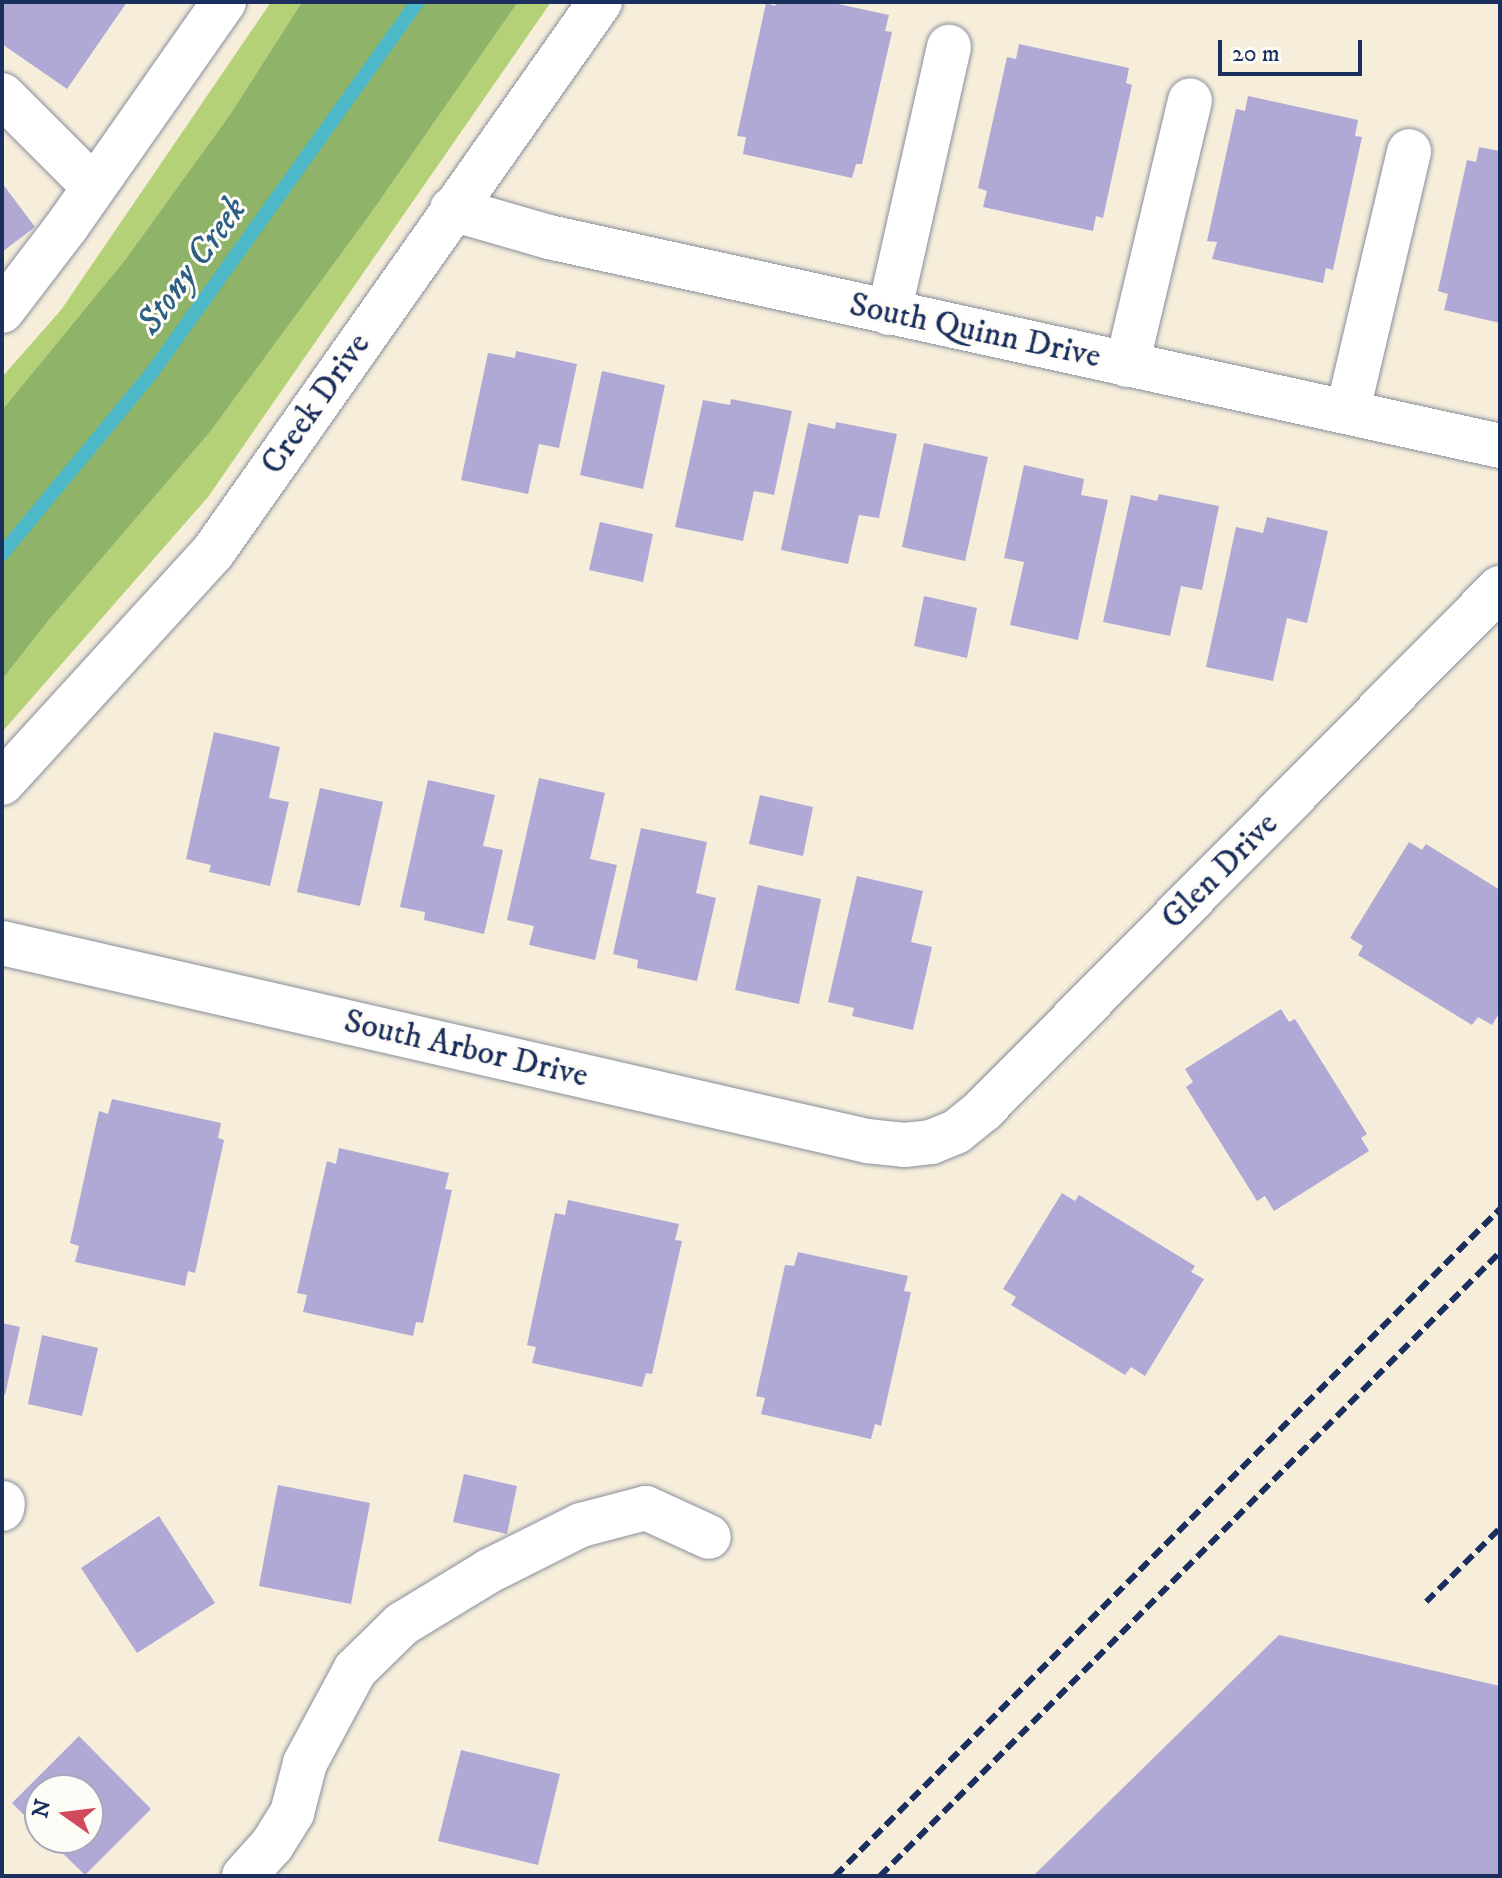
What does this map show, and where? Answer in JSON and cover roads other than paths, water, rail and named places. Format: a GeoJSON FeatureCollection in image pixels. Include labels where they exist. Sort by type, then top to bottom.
{"type":"FeatureCollection","features":[{"type":"Feature","properties":{"kind":"street"},"geometry":{"type":"LineString","coordinates":[[2,311],[224,2]]}},
{"type":"Feature","properties":{"kind":"street","name":"Creek Drive"},"geometry":{"type":"LineString","coordinates":[[2,783],[213,552],[600,2]]}},
{"type":"Feature","properties":{"kind":"street"},"geometry":{"type":"LineString","coordinates":[[889,313],[949,47]]}},
{"type":"Feature","properties":{"kind":"street"},"geometry":{"type":"LineString","coordinates":[[2,95],[94,187]]}},
{"type":"Feature","properties":{"kind":"street"},"geometry":{"type":"LineString","coordinates":[[1127,365],[1190,100]]}},
{"type":"Feature","properties":{"kind":"street"},"geometry":{"type":"LineString","coordinates":[[1348,410],[1409,151]]}},
{"type":"Feature","properties":{"kind":"street","name":"South Quinn Drive"},"geometry":{"type":"LineString","coordinates":[[452,209],[549,237],[1127,365],[1348,410],[1500,446]]}},
{"type":"Feature","properties":{"kind":"street","name":"Glen Drive"},"geometry":{"type":"LineString","coordinates":[[931,1142],[956,1132],[983,1110],[1500,588]]}},
{"type":"Feature","properties":{"kind":"street","name":"South Arbor Drive"},"geometry":{"type":"LineString","coordinates":[[2,943],[867,1141],[904,1145],[931,1142]]}},
{"type":"Feature","properties":{"kind":"street"},"geometry":{"type":"LineString","coordinates":[[244,1876],[272,1845],[292,1813],[305,1763],[355,1670],[402,1624],[489,1571],[581,1525],[646,1508],[709,1537]]}},
{"type":"Feature","properties":{"kind":"waterway","name":"Stony Creek"},"geometry":{"type":"LineString","coordinates":[[2,554],[151,374],[417,2]]}},
{"type":"Feature","properties":{"kind":"railway"},"geometry":{"type":"LineString","coordinates":[[835,1876],[1500,1209]]}},
{"type":"Feature","properties":{"kind":"railway"},"geometry":{"type":"LineString","coordinates":[[880,1876],[1500,1252]]}},
{"type":"Feature","properties":{"kind":"railway"},"geometry":{"type":"LineString","coordinates":[[1426,1602],[1500,1528]]}}]}
